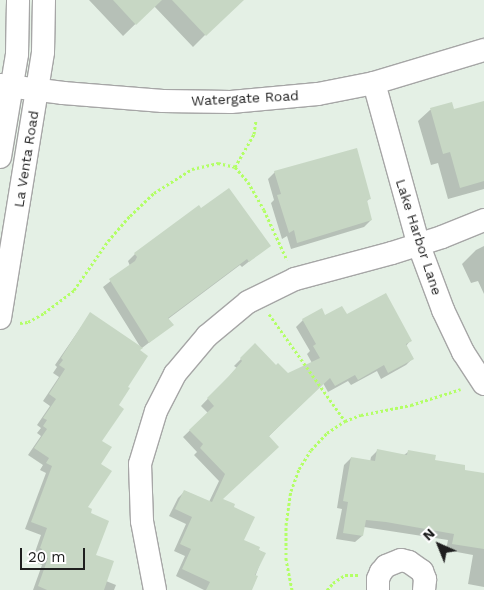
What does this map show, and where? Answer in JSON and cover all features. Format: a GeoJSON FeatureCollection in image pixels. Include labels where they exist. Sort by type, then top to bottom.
{"type":"FeatureCollection","features":[{"type":"Feature","properties":{"kind":"street","name":"La Venta Road"},"geometry":{"type":"LineString","coordinates":[[0,157],[6,86],[17,54],[18,0]]}},
{"type":"Feature","properties":{"kind":"street","name":"La Venta Road"},"geometry":{"type":"LineString","coordinates":[[8,321],[43,52],[44,0]]}},
{"type":"Feature","properties":{"kind":"street","name":"Watergate Road"},"geometry":{"type":"LineString","coordinates":[[6,86],[163,100],[231,102],[318,94],[374,83],[484,50]]}},
{"type":"Feature","properties":{"kind":"street","name":"Lake Harbor Lane"},"geometry":{"type":"LineString","coordinates":[[374,83],[418,243],[442,310],[463,352],[483,382]]}},
{"type":"Feature","properties":{"kind":"street"},"geometry":{"type":"LineString","coordinates":[[155,590],[142,521],[140,464],[156,411],[176,374],[207,336],[248,302],[295,279],[392,254],[484,220]]}},
{"type":"Feature","properties":{"kind":"street"},"geometry":{"type":"LineString","coordinates":[[378,585],[386,566],[401,560],[409,562],[422,571],[425,579],[424,590]]}},
{"type":"Feature","properties":{"kind":"path"},"geometry":{"type":"LineString","coordinates":[[235,167],[254,134],[257,100]]}},
{"type":"Feature","properties":{"kind":"path"},"geometry":{"type":"LineString","coordinates":[[8,321],[28,322],[44,313],[74,290],[108,241],[154,193],[192,169],[218,163],[235,167],[248,182],[264,210],[295,279]]}},
{"type":"Feature","properties":{"kind":"path"},"geometry":{"type":"LineString","coordinates":[[256,298],[306,363],[345,421]]}},
{"type":"Feature","properties":{"kind":"path"},"geometry":{"type":"LineString","coordinates":[[292,590],[286,560],[286,525],[291,491],[299,469],[311,450],[327,434],[345,421],[361,415],[411,405],[483,382]]}},
{"type":"Feature","properties":{"kind":"path"},"geometry":{"type":"LineString","coordinates":[[327,590],[345,575],[361,575],[378,585]]}},
{"type":"Feature","properties":{"kind":"building"},"geometry":{"type":"Polygon","coordinates":[[[113,0],[162,0],[136,25],[113,0]]]}},
{"type":"Feature","properties":{"kind":"building"},"geometry":{"type":"Polygon","coordinates":[[[172,0],[244,0],[206,36],[172,0]]]}},
{"type":"Feature","properties":{"kind":"building"},"geometry":{"type":"Polygon","coordinates":[[[484,101],[484,181],[460,188],[450,152],[443,154],[430,108],[452,102],[454,109],[484,101]]]}},
{"type":"Feature","properties":{"kind":"building"},"geometry":{"type":"Polygon","coordinates":[[[357,148],[371,199],[367,200],[372,220],[297,243],[294,230],[289,233],[277,195],[281,194],[274,171],[357,148]]]}},
{"type":"Feature","properties":{"kind":"building"},"geometry":{"type":"Polygon","coordinates":[[[229,188],[271,246],[249,262],[247,259],[168,318],[174,325],[149,343],[109,279],[135,261],[137,257],[134,253],[199,205],[201,208],[229,188]]]}},
{"type":"Feature","properties":{"kind":"building"},"geometry":{"type":"Polygon","coordinates":[[[386,293],[412,341],[406,344],[414,359],[388,373],[384,365],[358,380],[355,375],[335,386],[330,378],[269,436],[279,447],[223,499],[235,504],[234,507],[255,517],[244,540],[260,547],[259,550],[266,553],[255,575],[258,576],[252,590],[206,590],[210,582],[182,569],[191,549],[180,544],[192,517],[175,509],[184,490],[212,502],[225,474],[200,448],[203,444],[189,430],[214,406],[207,398],[229,376],[242,361],[240,358],[255,343],[276,365],[278,363],[288,373],[320,358],[313,346],[316,344],[302,319],[322,308],[325,315],[342,306],[347,314],[386,293]]]}},
{"type":"Feature","properties":{"kind":"building"},"geometry":{"type":"Polygon","coordinates":[[[90,312],[143,348],[140,350],[148,356],[119,405],[124,409],[102,441],[112,447],[101,464],[112,471],[88,507],[92,509],[91,513],[109,521],[96,555],[114,561],[104,590],[47,590],[38,586],[48,558],[40,555],[42,549],[40,548],[47,528],[31,522],[52,466],[46,463],[49,458],[34,448],[47,429],[43,426],[47,420],[43,418],[56,399],[49,394],[65,369],[59,365],[63,360],[61,358],[90,312]]]}},
{"type":"Feature","properties":{"kind":"building"},"geometry":{"type":"Polygon","coordinates":[[[377,449],[407,455],[408,450],[436,455],[435,460],[465,465],[465,470],[484,473],[484,549],[452,544],[454,534],[386,522],[366,520],[363,536],[343,533],[348,502],[343,501],[351,457],[375,461],[377,449]]]}}]}
